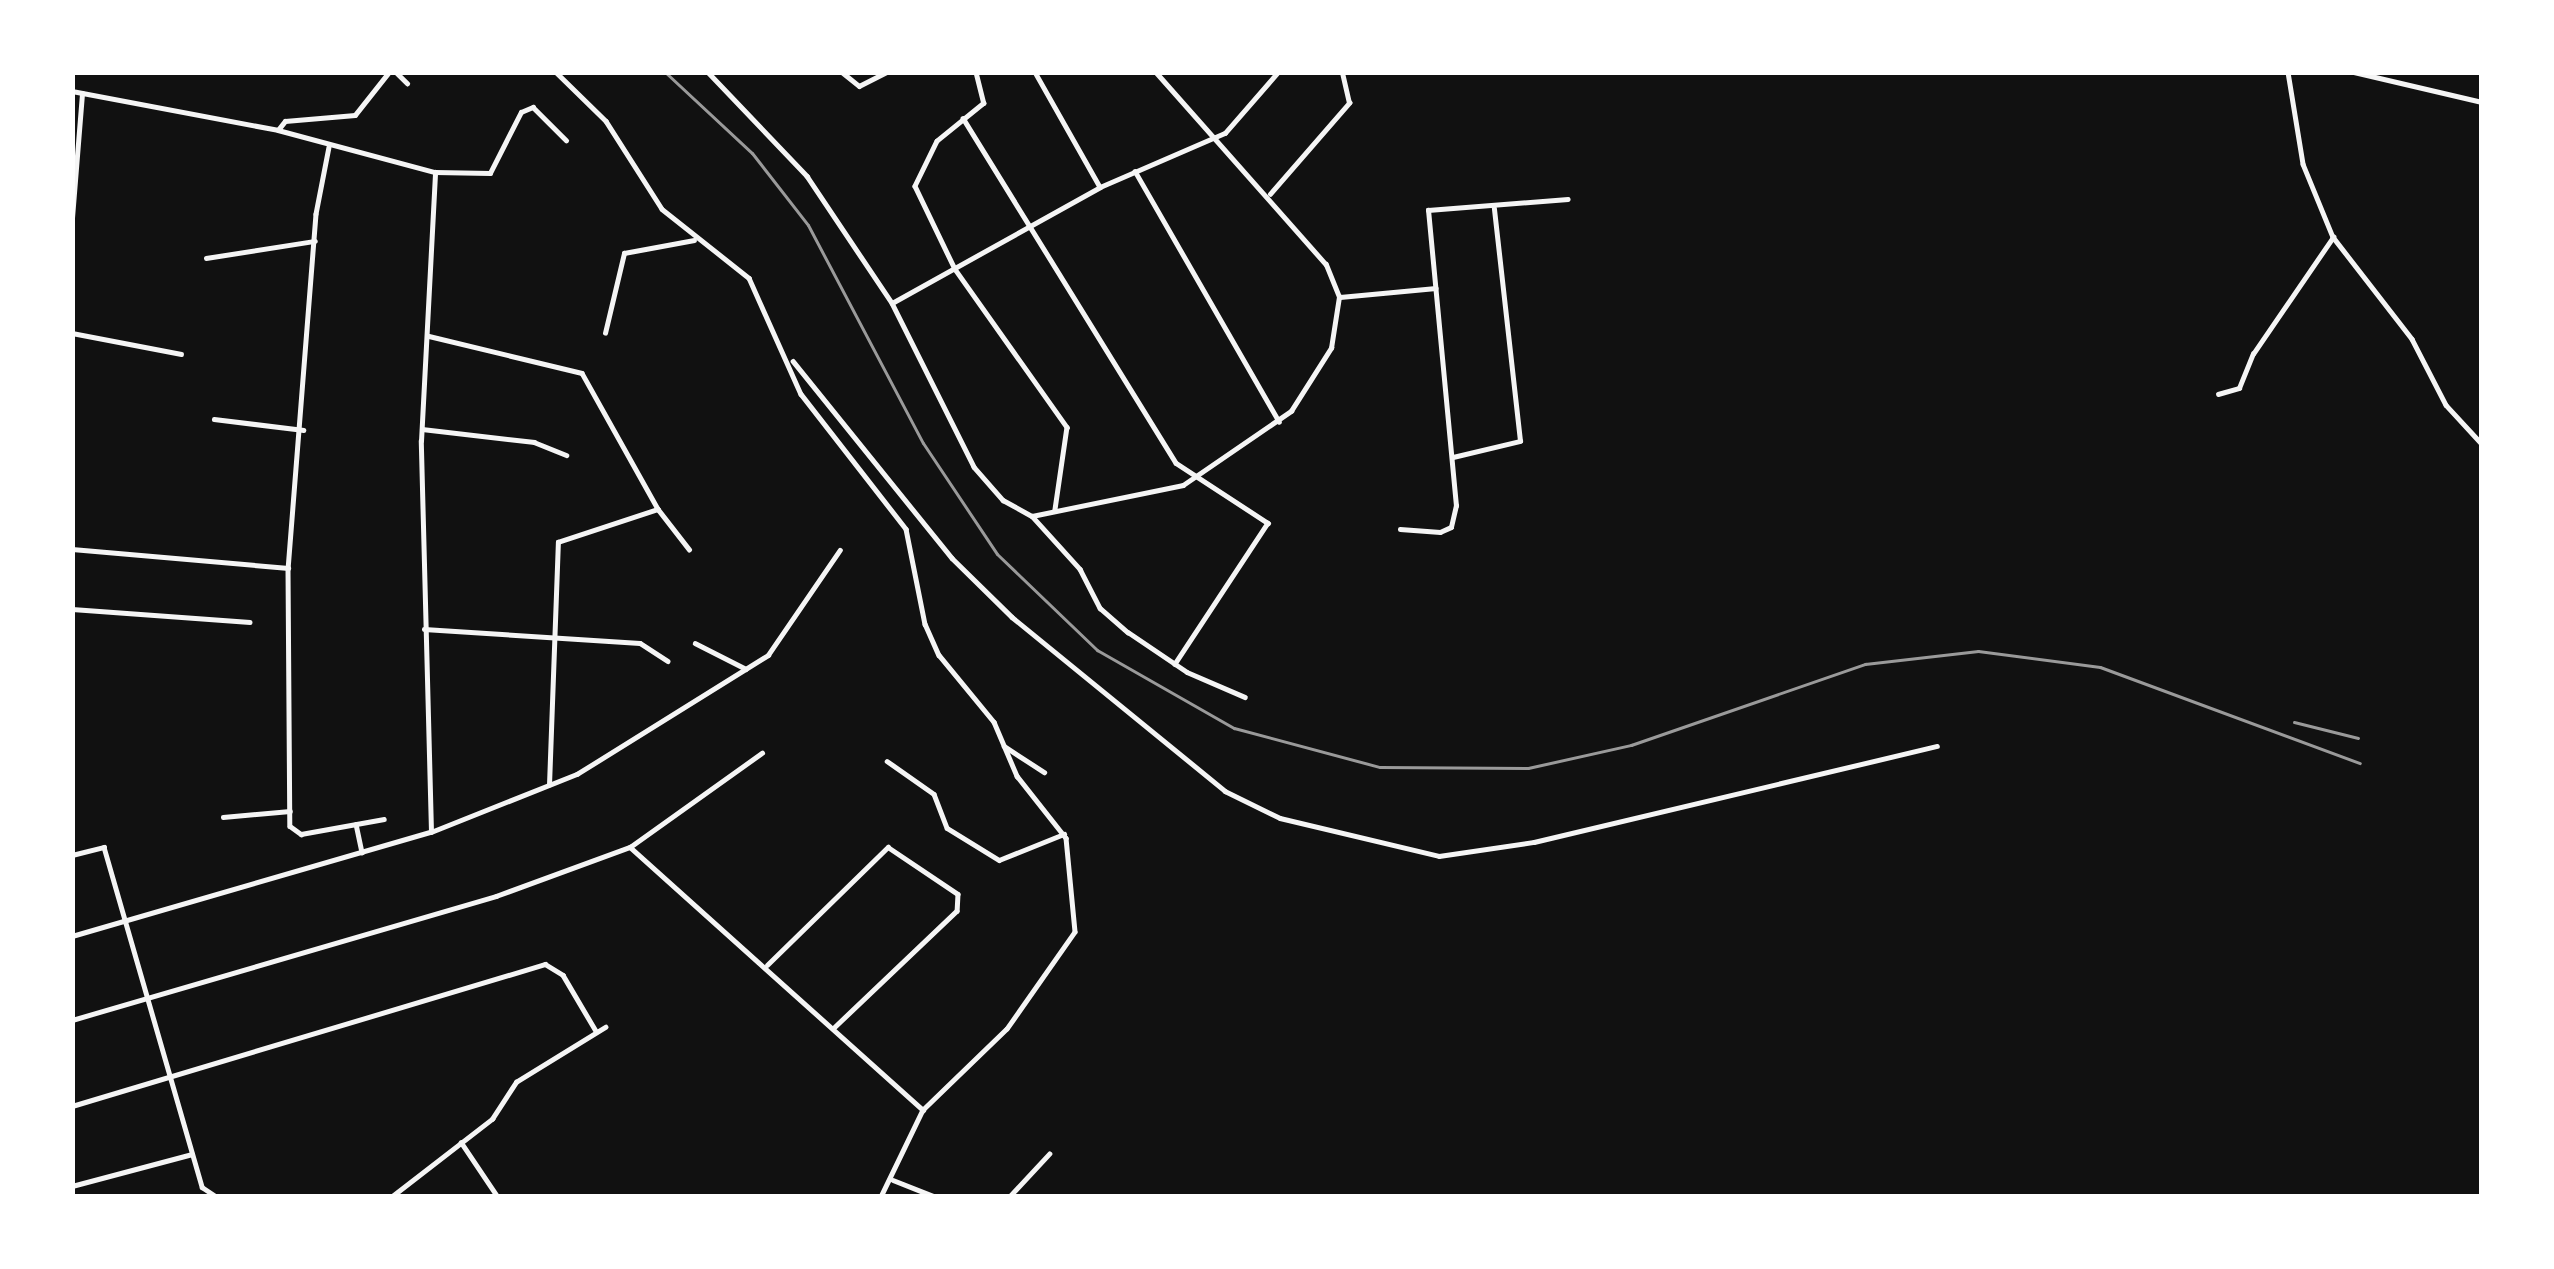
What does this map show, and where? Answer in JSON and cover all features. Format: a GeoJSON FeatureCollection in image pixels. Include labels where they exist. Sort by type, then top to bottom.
{"type":"FeatureCollection","features":[{"type":"Feature","properties":{"kind":"street"},"geometry":{"type":"LineString","coordinates":[[278,130],[285,121],[355,115],[392,72],[407,83]]}},
{"type":"Feature","properties":{"kind":"street"},"geometry":{"type":"LineString","coordinates":[[556,72],[606,121],[662,209],[694,240],[749,278],[790,357],[801,394],[906,529],[928,634],[1004,746],[1023,785],[1064,834],[1075,932],[998,1039],[923,1110],[881,1197]]}},
{"type":"Feature","properties":{"kind":"street"},"geometry":{"type":"LineString","coordinates":[[708,72],[807,176],[892,303],[974,467],[1003,500],[1032,516],[1080,569],[1100,608],[1175,664],[1245,697]]}},
{"type":"Feature","properties":{"kind":"street"},"geometry":{"type":"LineString","coordinates":[[719,83],[729,72]]}},
{"type":"Feature","properties":{"kind":"street"},"geometry":{"type":"LineString","coordinates":[[842,72],[859,86],[887,72]]}},
{"type":"Feature","properties":{"kind":"street"},"geometry":{"type":"LineString","coordinates":[[976,72],[985,100],[920,164],[915,186],[955,269],[1067,427],[1054,509]]}},
{"type":"Feature","properties":{"kind":"street"},"geometry":{"type":"LineString","coordinates":[[1035,72],[1100,188]]}},
{"type":"Feature","properties":{"kind":"street"},"geometry":{"type":"LineString","coordinates":[[1032,516],[1192,479],[1279,421],[1326,360],[1340,297],[1326,265],[1270,194],[1155,72]]}},
{"type":"Feature","properties":{"kind":"street"},"geometry":{"type":"LineString","coordinates":[[892,303],[1134,170],[1218,136],[1278,72]]}},
{"type":"Feature","properties":{"kind":"street"},"geometry":{"type":"LineString","coordinates":[[1270,194],[1349,103],[1342,72]]}},
{"type":"Feature","properties":{"kind":"street"},"geometry":{"type":"LineString","coordinates":[[2288,72],[2303,164],[2333,237],[2412,339],[2446,405],[2482,444]]}},
{"type":"Feature","properties":{"kind":"street"},"geometry":{"type":"LineString","coordinates":[[2354,72],[2482,102]]}},
{"type":"Feature","properties":{"kind":"street"},"geometry":{"type":"LineString","coordinates":[[72,91],[278,130],[435,172],[490,173],[521,112],[532,107],[566,140]]}},
{"type":"Feature","properties":{"kind":"street"},"geometry":{"type":"LineString","coordinates":[[72,218],[82,93]]}},
{"type":"Feature","properties":{"kind":"street"},"geometry":{"type":"LineString","coordinates":[[963,118],[1192,479],[1268,524],[1175,664]]}},
{"type":"Feature","properties":{"kind":"street"},"geometry":{"type":"LineString","coordinates":[[329,147],[315,241],[288,568],[290,811],[296,833],[384,819]]}},
{"type":"Feature","properties":{"kind":"street"},"geometry":{"type":"LineString","coordinates":[[1134,170],[1279,421]]}},
{"type":"Feature","properties":{"kind":"street"},"geometry":{"type":"LineString","coordinates":[[430,832],[422,429],[435,172]]}},
{"type":"Feature","properties":{"kind":"street"},"geometry":{"type":"LineString","coordinates":[[1400,530],[1450,527],[1453,457],[1428,210],[1568,199]]}},
{"type":"Feature","properties":{"kind":"street"},"geometry":{"type":"LineString","coordinates":[[1453,457],[1520,441],[1494,208]]}},
{"type":"Feature","properties":{"kind":"street"},"geometry":{"type":"LineString","coordinates":[[2218,394],[2240,388],[2253,354],[2333,237]]}},
{"type":"Feature","properties":{"kind":"street"},"geometry":{"type":"LineString","coordinates":[[605,333],[623,253],[694,240]]}},
{"type":"Feature","properties":{"kind":"street"},"geometry":{"type":"LineString","coordinates":[[206,258],[315,241]]}},
{"type":"Feature","properties":{"kind":"street"},"geometry":{"type":"LineString","coordinates":[[1340,297],[1436,288]]}},
{"type":"Feature","properties":{"kind":"street"},"geometry":{"type":"LineString","coordinates":[[72,333],[181,354]]}},
{"type":"Feature","properties":{"kind":"street"},"geometry":{"type":"LineString","coordinates":[[428,336],[582,373],[658,509],[689,549]]}},
{"type":"Feature","properties":{"kind":"street"},"geometry":{"type":"LineString","coordinates":[[790,357],[952,558],[1012,616],[1225,791],[1280,818],[1439,856],[1534,842],[1937,746]]}},
{"type":"Feature","properties":{"kind":"street"},"geometry":{"type":"LineString","coordinates":[[214,419],[303,430]]}},
{"type":"Feature","properties":{"kind":"street"},"geometry":{"type":"LineString","coordinates":[[422,429],[533,442],[566,455]]}},
{"type":"Feature","properties":{"kind":"street"},"geometry":{"type":"LineString","coordinates":[[550,784],[558,542],[658,509]]}},
{"type":"Feature","properties":{"kind":"street"},"geometry":{"type":"LineString","coordinates":[[72,548],[288,568]]}},
{"type":"Feature","properties":{"kind":"street"},"geometry":{"type":"LineString","coordinates":[[72,936],[430,832],[550,784],[768,655],[840,550]]}},
{"type":"Feature","properties":{"kind":"street"},"geometry":{"type":"LineString","coordinates":[[72,609],[250,622]]}},
{"type":"Feature","properties":{"kind":"street"},"geometry":{"type":"LineString","coordinates":[[424,629],[640,643],[668,661]]}},
{"type":"Feature","properties":{"kind":"street"},"geometry":{"type":"LineString","coordinates":[[695,643],[746,668]]}},
{"type":"Feature","properties":{"kind":"street"},"geometry":{"type":"LineString","coordinates":[[1004,746],[1044,772]]}},
{"type":"Feature","properties":{"kind":"street"},"geometry":{"type":"LineString","coordinates":[[72,1020],[496,896],[630,848],[762,753]]}},
{"type":"Feature","properties":{"kind":"street"},"geometry":{"type":"LineString","coordinates":[[886,761],[934,794],[947,828],[999,860],[1064,834]]}},
{"type":"Feature","properties":{"kind":"street"},"geometry":{"type":"LineString","coordinates":[[223,817],[290,811]]}},
{"type":"Feature","properties":{"kind":"street"},"geometry":{"type":"LineString","coordinates":[[356,824],[362,852]]}},
{"type":"Feature","properties":{"kind":"street"},"geometry":{"type":"LineString","coordinates":[[767,964],[888,847],[958,894],[957,911],[835,1027]]}},
{"type":"Feature","properties":{"kind":"street"},"geometry":{"type":"LineString","coordinates":[[72,855],[104,848],[202,1187],[217,1197]]}},
{"type":"Feature","properties":{"kind":"street"},"geometry":{"type":"LineString","coordinates":[[630,848],[767,964],[923,1110]]}},
{"type":"Feature","properties":{"kind":"street"},"geometry":{"type":"LineString","coordinates":[[72,1106],[537,966],[555,965],[596,1031]]}},
{"type":"Feature","properties":{"kind":"street"},"geometry":{"type":"LineString","coordinates":[[392,1197],[497,1113],[516,1082],[605,1027]]}},
{"type":"Feature","properties":{"kind":"street"},"geometry":{"type":"LineString","coordinates":[[461,1141],[498,1197]]}},
{"type":"Feature","properties":{"kind":"street"},"geometry":{"type":"LineString","coordinates":[[72,1186],[192,1154]]}},
{"type":"Feature","properties":{"kind":"street"},"geometry":{"type":"LineString","coordinates":[[1009,1197],[1049,1154]]}},
{"type":"Feature","properties":{"kind":"street"},"geometry":{"type":"LineString","coordinates":[[893,1180],[936,1197]]}},
{"type":"Feature","properties":{"kind":"railway"},"geometry":{"type":"LineString","coordinates":[[665,72],[752,153],[808,225],[923,443],[997,554],[1097,650],[1234,728],[1380,767],[1528,768],[1631,745],[1865,664],[1978,651],[2100,667],[2360,763]]}},
{"type":"Feature","properties":{"kind":"railway"},"geometry":{"type":"LineString","coordinates":[[2294,722],[2358,738]]}}]}
